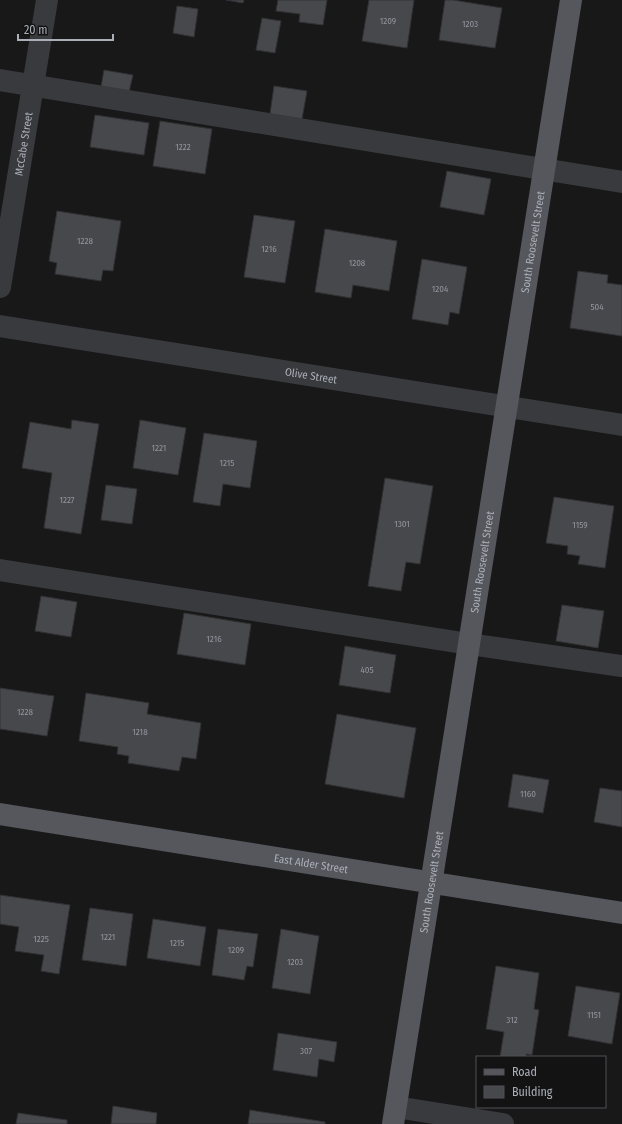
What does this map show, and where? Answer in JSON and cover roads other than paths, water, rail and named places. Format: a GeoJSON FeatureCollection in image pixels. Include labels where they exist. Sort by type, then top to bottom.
{"type":"FeatureCollection","features":[{"type":"Feature","properties":{"kind":"main road","name":"South Roosevelt Street"},"geometry":{"type":"LineString","coordinates":[[394,1115],[571,0]]}},
{"type":"Feature","properties":{"kind":"main road","name":"East Alder Street"},"geometry":{"type":"LineString","coordinates":[[0,814],[622,913]]}},
{"type":"Feature","properties":{"kind":"street","name":"McCabe Street"},"geometry":{"type":"LineString","coordinates":[[0,287],[46,0]]}},
{"type":"Feature","properties":{"kind":"street"},"geometry":{"type":"LineString","coordinates":[[0,80],[622,182]]}},
{"type":"Feature","properties":{"kind":"street","name":"Olive Street"},"geometry":{"type":"LineString","coordinates":[[0,326],[622,425]]}},
{"type":"Feature","properties":{"kind":"street"},"geometry":{"type":"LineString","coordinates":[[0,570],[469,644],[622,666]]}},
{"type":"Feature","properties":{"kind":"street"},"geometry":{"type":"LineString","coordinates":[[394,1115],[503,1124]]}}]}
